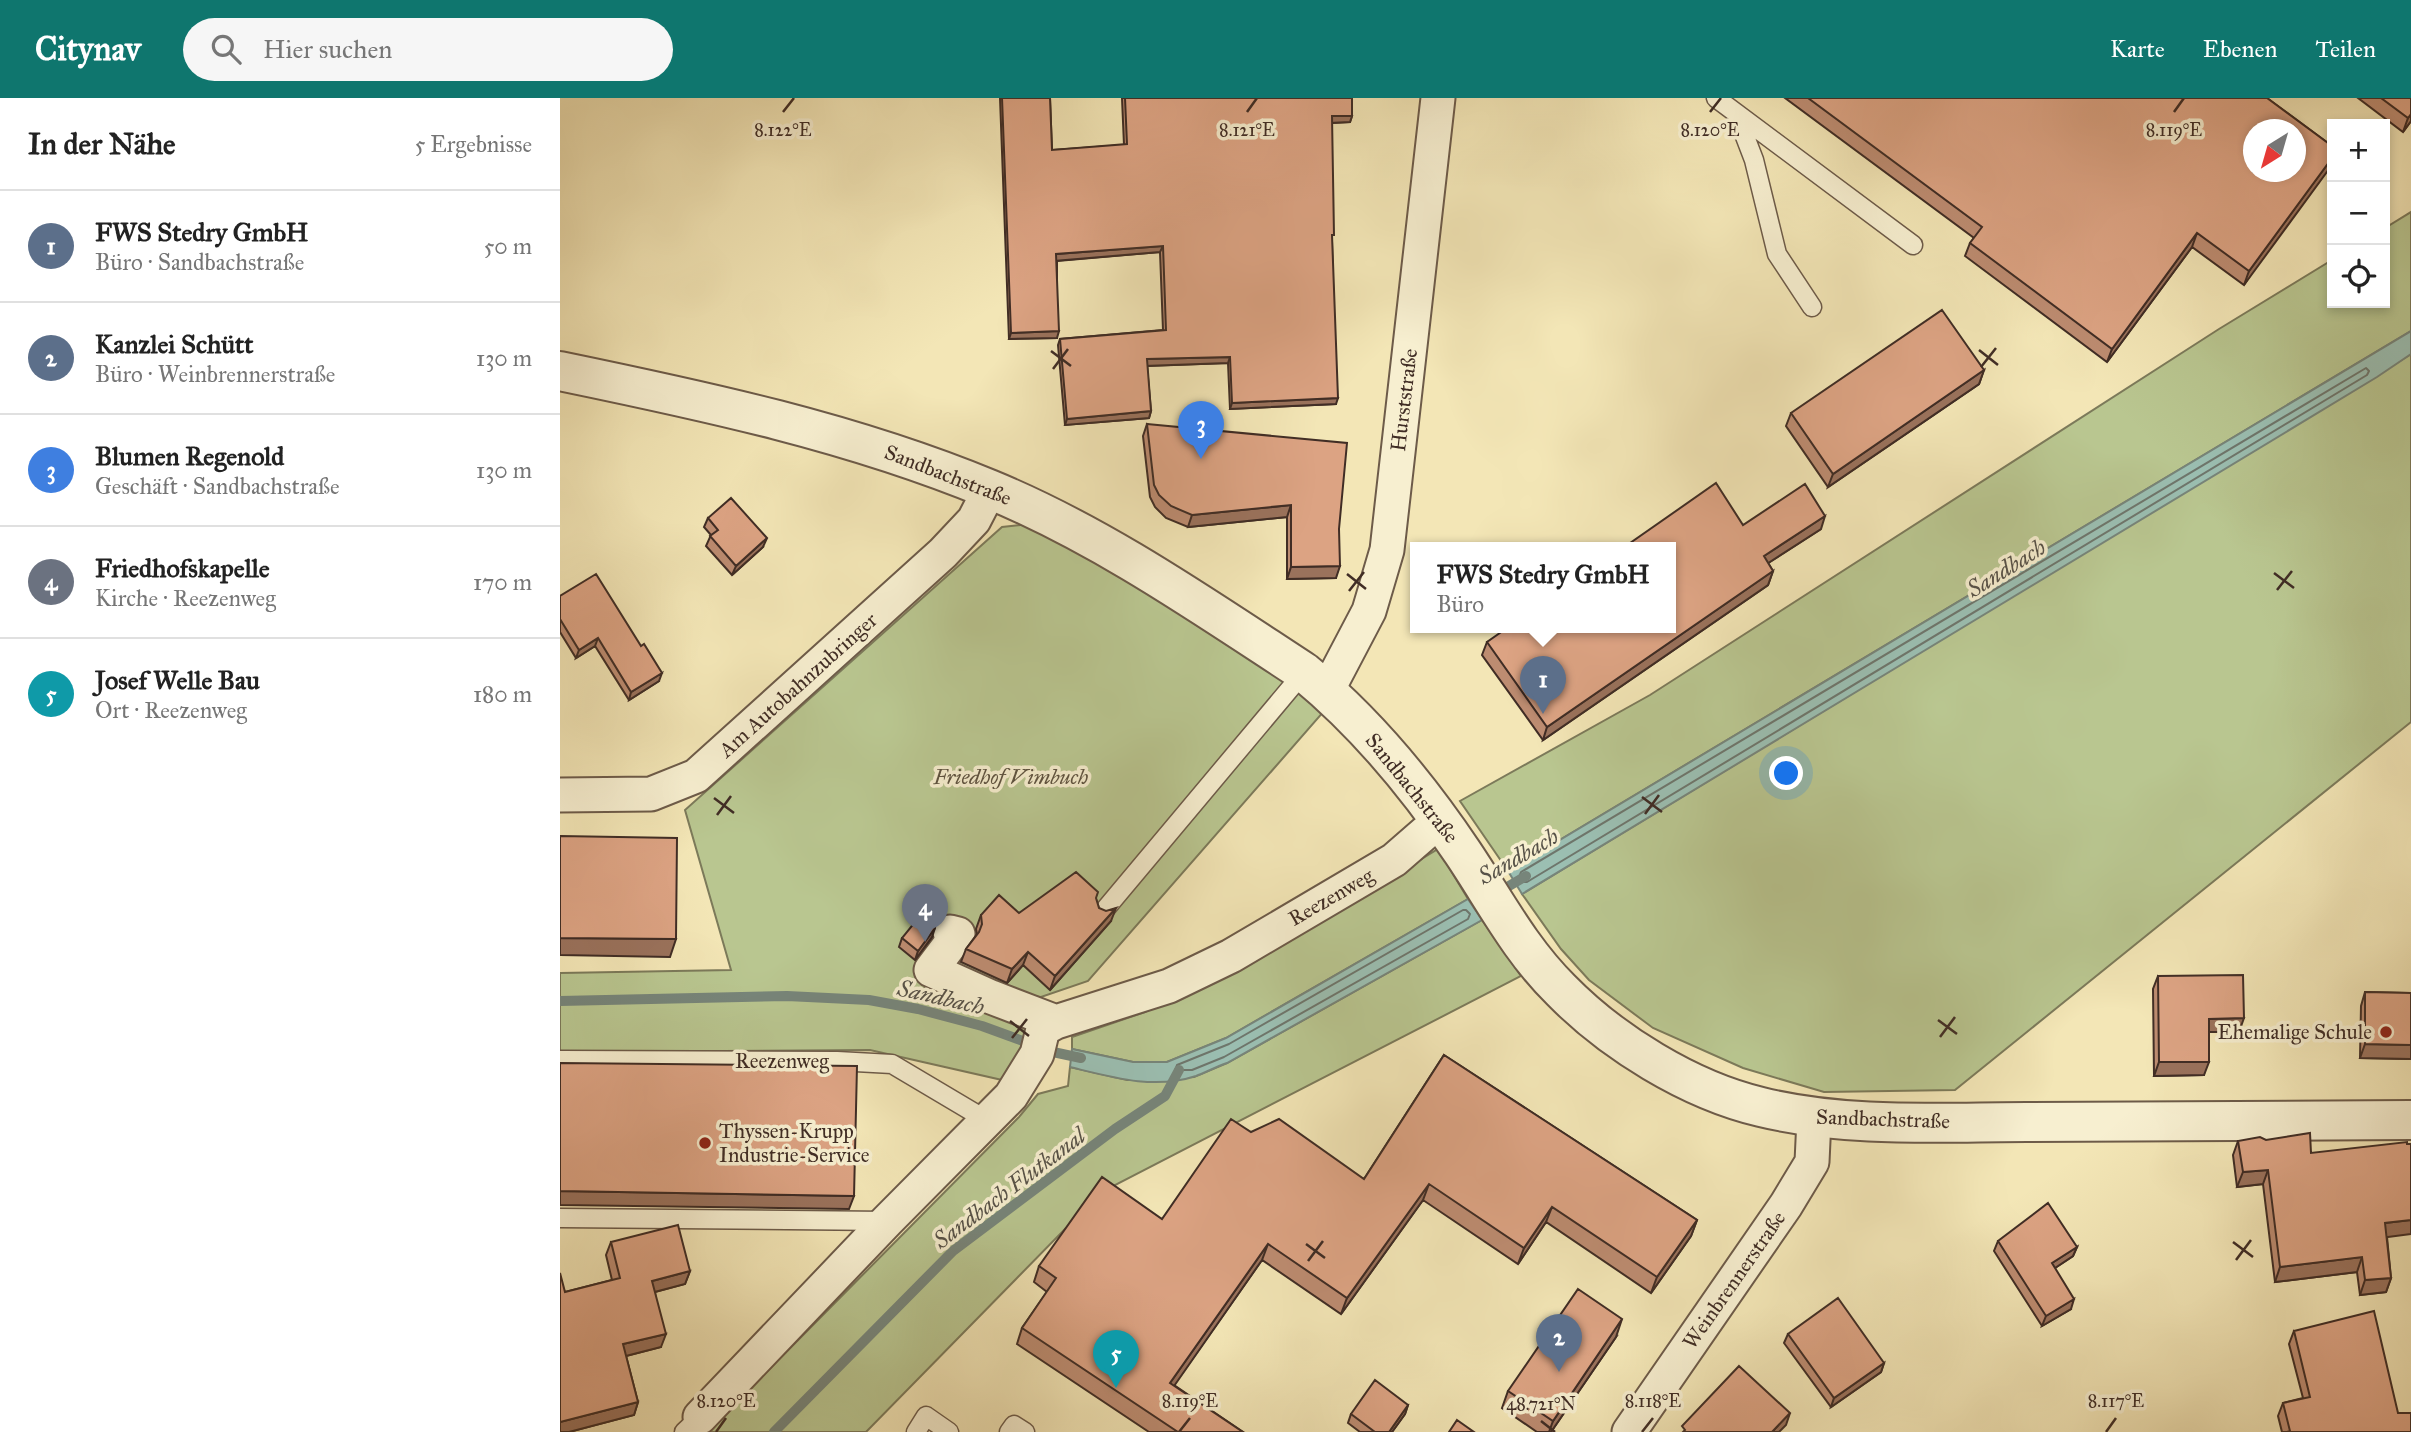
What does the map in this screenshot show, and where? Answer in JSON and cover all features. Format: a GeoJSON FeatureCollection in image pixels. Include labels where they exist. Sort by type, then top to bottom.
{"type":"FeatureCollection","features":[{"type":"Feature","properties":{"kind":"street","name":"Hurststraße"},"geometry":{"type":"LineString","coordinates":[[1316,682],[1369,611],[1387,550],[1438,98]]}},
{"type":"Feature","properties":{"kind":"street","name":"Sandbachstraße"},"geometry":{"type":"LineString","coordinates":[[560,371],[704,401],[883,449],[990,489],[1067,526],[1147,571],[1316,682],[1380,743],[1465,855],[1525,950],[1558,988],[1594,1021],[1643,1055],[1696,1084],[1758,1107],[1814,1119],[1932,1122],[2411,1120]]}},
{"type":"Feature","properties":{"kind":"street","name":"Am Autobahnzubringer"},"geometry":{"type":"LineString","coordinates":[[560,795],[650,794],[696,776],[943,553],[974,520],[990,489]]}},
{"type":"Feature","properties":{"kind":"street","name":"Reezenweg"},"geometry":{"type":"LineString","coordinates":[[1045,1035],[1169,986],[1231,956],[1394,860],[1425,833],[1442,823]]}},
{"type":"Feature","properties":{"kind":"street"},"geometry":{"type":"LineString","coordinates":[[692,1424],[1011,1096],[1045,1035],[991,997],[930,970],[958,934],[950,932]]}},
{"type":"Feature","properties":{"kind":"street","name":"Weinbrennerstraße"},"geometry":{"type":"LineString","coordinates":[[1629,1432],[1786,1205],[1812,1162],[1814,1119]]}},
{"type":"Feature","properties":{"kind":"lane"},"geometry":{"type":"LineString","coordinates":[[1717,98],[1913,245]]}},
{"type":"Feature","properties":{"kind":"lane"},"geometry":{"type":"LineString","coordinates":[[1736,113],[1754,160],[1777,254],[1812,307]]}},
{"type":"Feature","properties":{"kind":"lane"},"geometry":{"type":"LineString","coordinates":[[1102,913],[1316,682]]}},
{"type":"Feature","properties":{"kind":"lane","name":"Reezenweg"},"geometry":{"type":"LineString","coordinates":[[560,1060],[824,1061],[892,1064],[988,1121]]}},
{"type":"Feature","properties":{"kind":"lane"},"geometry":{"type":"LineString","coordinates":[[560,1218],[887,1221]]}},
{"type":"Feature","properties":{"kind":"lane"},"geometry":{"type":"LineString","coordinates":[[916,1432],[926,1416],[950,1432]]}},
{"type":"Feature","properties":{"kind":"lane"},"geometry":{"type":"LineString","coordinates":[[1009,1432],[1014,1425],[1025,1432]]}},
{"type":"Feature","properties":{"kind":"green space"},"geometry":{"type":"Polygon","coordinates":[[[2411,212],[2411,331],[1508,871],[1460,801],[1650,695],[2219,329],[2327,263],[2327,308],[2390,308],[2390,225],[2411,212]]]}},
{"type":"Feature","properties":{"kind":"green space"},"geometry":{"type":"Polygon","coordinates":[[[2411,354],[2411,722],[1955,1090],[1824,1092],[1743,1068],[1653,1028],[1589,980],[1561,949],[1522,894],[2411,354]]]}},
{"type":"Feature","properties":{"kind":"green space","name":"Friedhof Vimbuch"},"geometry":{"type":"Polygon","coordinates":[[[1030,524],[1167,591],[1325,710],[1088,981],[1041,997],[991,992],[946,960],[923,990],[1033,1028],[1011,1082],[870,1050],[560,1052],[560,973],[731,970],[685,810],[1002,527],[1030,524]]]}},
{"type":"Feature","properties":{"kind":"green space"},"geometry":{"type":"Polygon","coordinates":[[[1438,849],[1468,899],[1226,1038],[1167,1062],[1133,1062],[1072,1049],[1072,1037],[1145,1012],[1288,940],[1438,849]]]}},
{"type":"Feature","properties":{"kind":"green space"},"geometry":{"type":"Polygon","coordinates":[[[1482,920],[1521,976],[1115,1185],[1066,1228],[866,1432],[707,1432],[1019,1117],[1038,1094],[1068,1086],[1070,1067],[1127,1080],[1194,1077],[1227,1063],[1482,920]]]}},
{"type":"Feature","properties":{"kind":"water"},"geometry":{"type":"Polygon","coordinates":[[[2411,331],[2411,354],[2377,377],[1522,894],[1508,871],[2411,331]]]}},
{"type":"Feature","properties":{"kind":"water"},"geometry":{"type":"Polygon","coordinates":[[[1468,899],[1482,920],[1227,1063],[1196,1076],[1164,1082],[1101,1075],[1070,1067],[1072,1049],[1133,1062],[1167,1062],[1226,1038],[1468,899]]]}},
{"type":"Feature","properties":{"kind":"building"},"geometry":{"type":"Polygon","coordinates":[[[1002,98],[1050,98],[1052,150],[1127,144],[1125,98],[1352,98],[1352,116],[1332,116],[1332,235],[1338,398],[1232,403],[1230,357],[1147,359],[1151,411],[1067,419],[1060,339],[1166,330],[1163,246],[1056,254],[1059,331],[1011,333],[1002,98]]]}},
{"type":"Feature","properties":{"kind":"building"},"geometry":{"type":"Polygon","coordinates":[[[1808,98],[2267,98],[2295,119],[2243,119],[2243,182],[2306,182],[2306,127],[2327,142],[2327,165],[2249,271],[2197,233],[2112,349],[1970,243],[1982,227],[1808,98]]]}},
{"type":"Feature","properties":{"kind":"building"},"geometry":{"type":"Polygon","coordinates":[[[2381,98],[2411,98],[2411,114],[2408,118],[2381,98]]]}},
{"type":"Feature","properties":{"kind":"building"},"geometry":{"type":"Polygon","coordinates":[[[1942,310],[1984,370],[1833,474],[1791,413],[1942,310]]]}},
{"type":"Feature","properties":{"kind":"building"},"geometry":{"type":"Polygon","coordinates":[[[1147,424],[1347,443],[1339,529],[1340,566],[1291,567],[1291,505],[1192,515],[1171,506],[1159,495],[1154,485],[1147,424]]]}},
{"type":"Feature","properties":{"kind":"building"},"geometry":{"type":"Polygon","coordinates":[[[1716,483],[1743,525],[1805,484],[1825,516],[1764,556],[1773,571],[1547,727],[1487,642],[1500,633],[1676,633],[1676,542],[1632,542],[1716,483]]]}},
{"type":"Feature","properties":{"kind":"building"},"geometry":{"type":"Polygon","coordinates":[[[731,498],[767,538],[736,566],[710,536],[718,530],[708,518],[731,498]]]}},
{"type":"Feature","properties":{"kind":"building"},"geometry":{"type":"Polygon","coordinates":[[[596,574],[641,646],[644,644],[662,673],[631,692],[598,638],[579,650],[560,619],[560,596],[596,574]]]}},
{"type":"Feature","properties":{"kind":"building"},"geometry":{"type":"Polygon","coordinates":[[[560,836],[677,838],[676,939],[560,938],[560,836]]]}},
{"type":"Feature","properties":{"kind":"building"},"geometry":{"type":"Polygon","coordinates":[[[1076,872],[1098,892],[1096,898],[1099,908],[1106,911],[1116,908],[1055,976],[1028,952],[1012,969],[966,949],[979,932],[981,915],[999,895],[1019,913],[1076,872]]]}},
{"type":"Feature","properties":{"kind":"building"},"geometry":{"type":"Polygon","coordinates":[[[928,906],[937,914],[935,928],[918,951],[902,938],[928,906]]]}},
{"type":"Feature","properties":{"kind":"building"},"geometry":{"type":"Polygon","coordinates":[[[2243,975],[2244,1018],[2209,1019],[2209,1062],[2159,1062],[2158,976],[2243,975]]]}},
{"type":"Feature","properties":{"kind":"building","name":"Ehemalige Schule"},"geometry":{"type":"Polygon","coordinates":[[[2365,992],[2411,993],[2411,1045],[2365,1044],[2365,992]]]}},
{"type":"Feature","properties":{"kind":"building"},"geometry":{"type":"Polygon","coordinates":[[[1444,1055],[1697,1220],[1657,1277],[1552,1207],[1524,1248],[1429,1184],[1347,1298],[1268,1244],[1170,1383],[1243,1432],[1178,1432],[1022,1328],[1056,1278],[1039,1266],[1102,1177],[1162,1219],[1231,1119],[1251,1132],[1279,1119],[1364,1179],[1444,1055]]]}},
{"type":"Feature","properties":{"kind":"building","name":"Thyssen-Krupp Industrie-Service"},"geometry":{"type":"Polygon","coordinates":[[[560,1063],[857,1066],[854,1196],[560,1191],[560,1063]]]}},
{"type":"Feature","properties":{"kind":"building"},"geometry":{"type":"Polygon","coordinates":[[[2310,1133],[2311,1153],[2407,1142],[2411,1144],[2411,1220],[2385,1223],[2391,1278],[2365,1280],[2362,1257],[2280,1267],[2268,1170],[2243,1172],[2238,1141],[2310,1133]]]}},
{"type":"Feature","properties":{"kind":"building"},"geometry":{"type":"Polygon","coordinates":[[[2048,1203],[2077,1247],[2052,1263],[2074,1299],[2046,1316],[1998,1241],[2048,1203]]]}},
{"type":"Feature","properties":{"kind":"building"},"geometry":{"type":"Polygon","coordinates":[[[678,1225],[690,1271],[652,1281],[666,1334],[623,1344],[638,1402],[560,1422],[560,1273],[565,1292],[620,1278],[611,1242],[678,1225]]]}},
{"type":"Feature","properties":{"kind":"building"},"geometry":{"type":"Polygon","coordinates":[[[1578,1289],[1622,1319],[1553,1421],[1508,1391],[1578,1289]]]}},
{"type":"Feature","properties":{"kind":"building"},"geometry":{"type":"Polygon","coordinates":[[[1838,1298],[1884,1363],[1834,1398],[1788,1334],[1838,1298]]]}},
{"type":"Feature","properties":{"kind":"building"},"geometry":{"type":"Polygon","coordinates":[[[2374,1311],[2398,1413],[2411,1413],[2411,1432],[2287,1432],[2290,1431],[2283,1403],[2310,1397],[2294,1331],[2374,1311]]]}},
{"type":"Feature","properties":{"kind":"building"},"geometry":{"type":"Polygon","coordinates":[[[1739,1366],[1790,1413],[1772,1432],[1683,1432],[1685,1430],[1682,1426],[1739,1366]]]}},
{"type":"Feature","properties":{"kind":"building"},"geometry":{"type":"Polygon","coordinates":[[[1375,1380],[1408,1405],[1389,1432],[1375,1432],[1351,1414],[1375,1380]]]}},
{"type":"Feature","properties":{"kind":"building"},"geometry":{"type":"Polygon","coordinates":[[[1457,1420],[1474,1432],[1449,1432],[1457,1420]]]}},
{"type":"Feature","properties":{"kind":"waterway","name":"Sandbach"},"geometry":{"type":"LineString","coordinates":[[1497,893],[1526,876]]}},
{"type":"Feature","properties":{"kind":"waterway","name":"Sandbach"},"geometry":{"type":"LineString","coordinates":[[560,1001],[787,996],[869,1000],[918,1009],[982,1026],[1053,1052],[1081,1058]]}},
{"type":"Feature","properties":{"kind":"waterway","name":"Sandbach Flutkanal"},"geometry":{"type":"LineString","coordinates":[[774,1432],[953,1251],[1115,1129],[1165,1096],[1179,1070]]}},
{"type":"Feature","properties":{"kind":"place","name":"Blumen Regenold"},"geometry":{"type":"Point","coordinates":[1201,459]}},
{"type":"Feature","properties":{"kind":"place","name":"FWS Stedry GmbH"},"geometry":{"type":"Point","coordinates":[1543,714]}},
{"type":"Feature","properties":{"kind":"place","name":"Friedhofskapelle"},"geometry":{"type":"Point","coordinates":[925,942]}},
{"type":"Feature","properties":{"kind":"place","name":"Ehemalige Schule"},"geometry":{"type":"Point","coordinates":[2386,1032]}},
{"type":"Feature","properties":{"kind":"place","name":"Thyssen-Krupp Industrie-Service"},"geometry":{"type":"Point","coordinates":[705,1143]}},
{"type":"Feature","properties":{"kind":"place","name":"Kanzlei Schütt"},"geometry":{"type":"Point","coordinates":[1559,1372]}},
{"type":"Feature","properties":{"kind":"place","name":"Josef Welle Bau"},"geometry":{"type":"Point","coordinates":[1116,1388]}}]}
